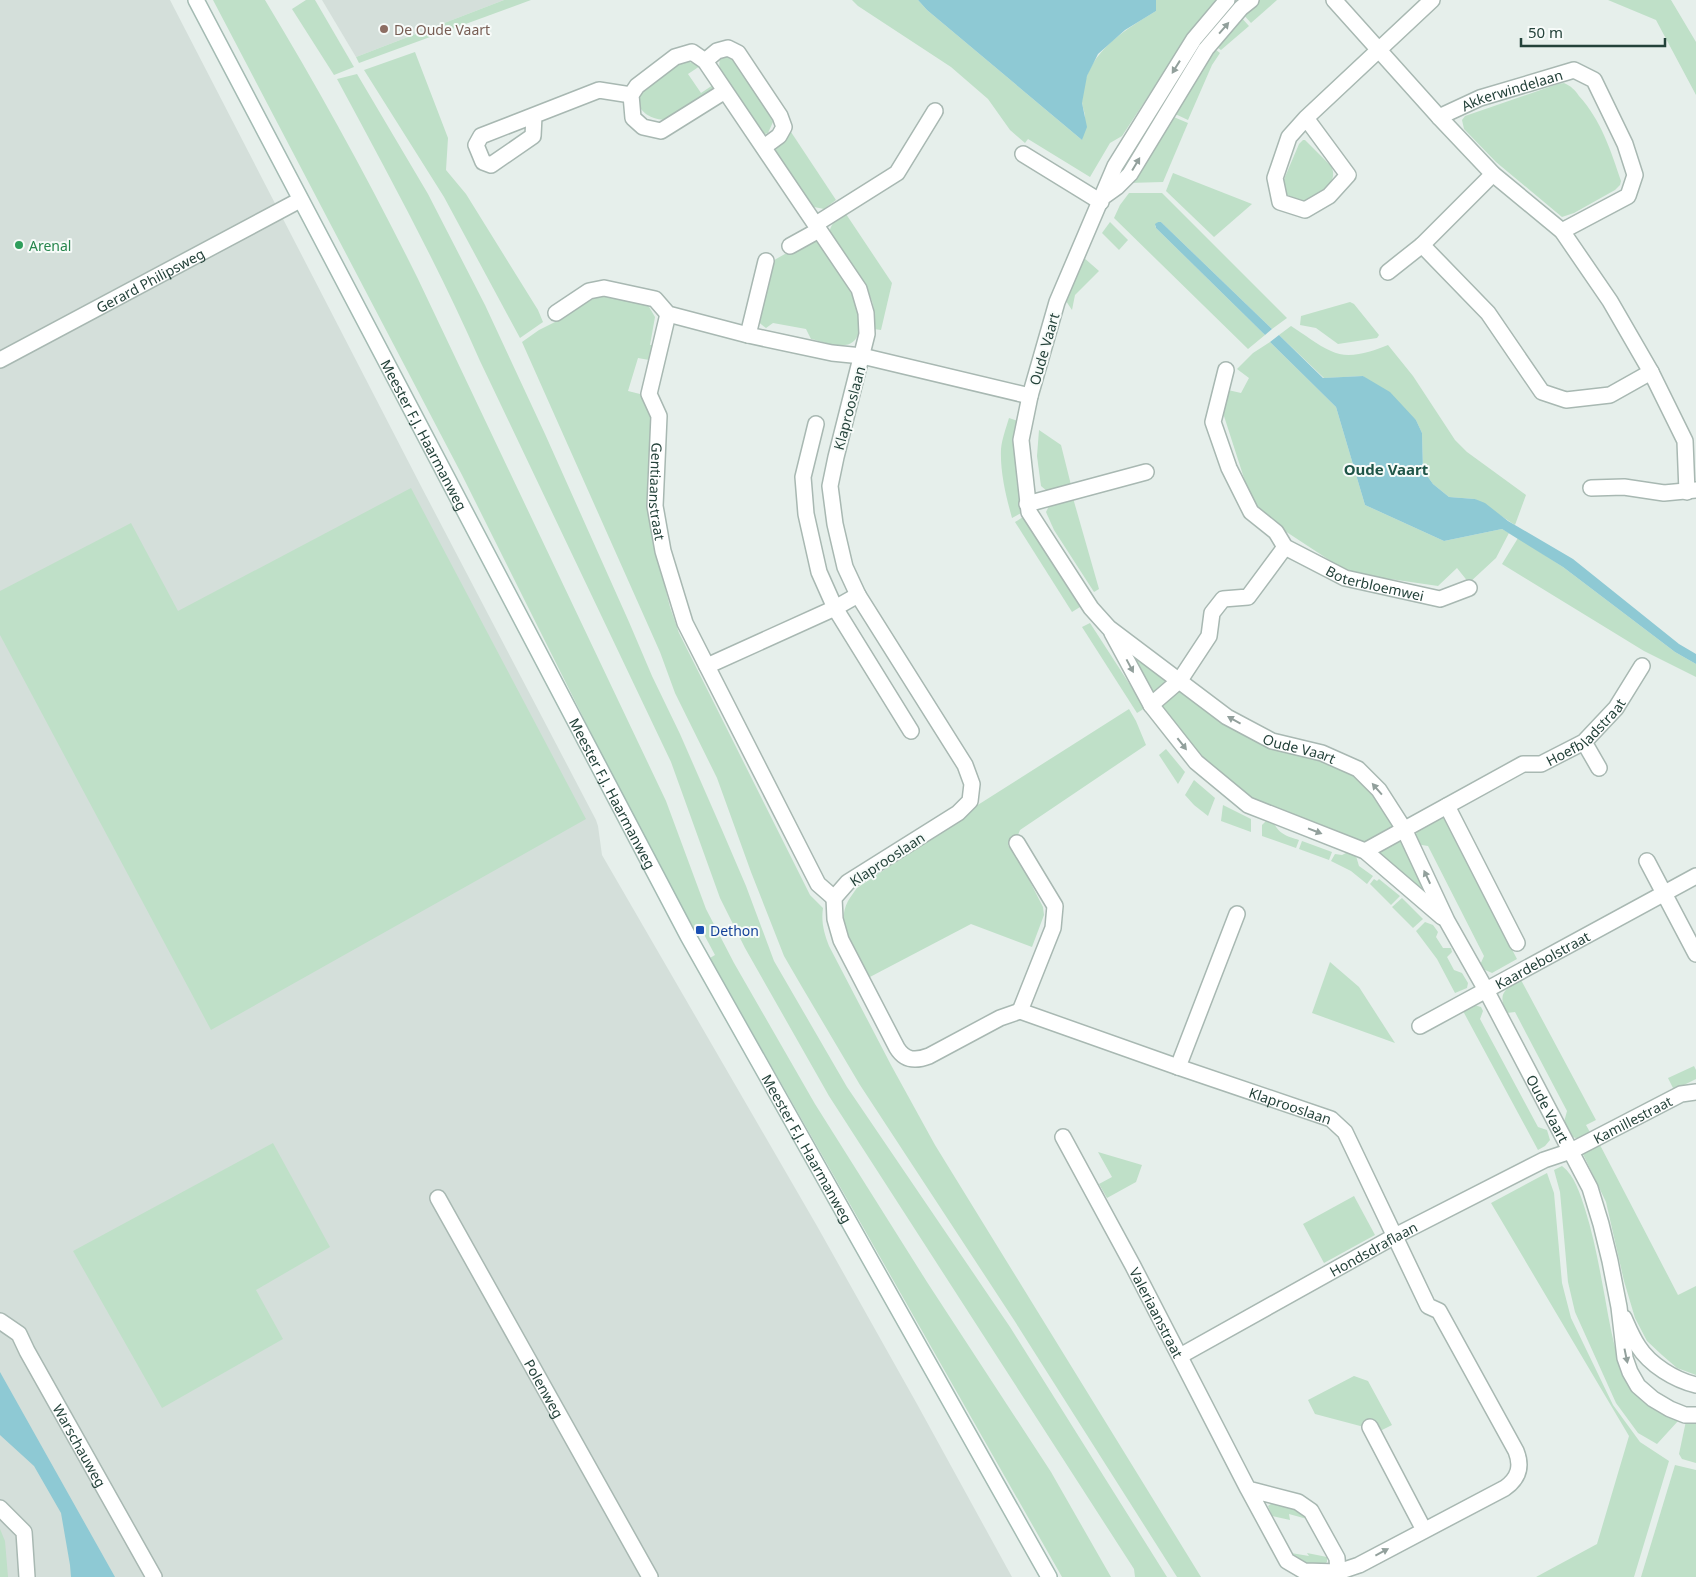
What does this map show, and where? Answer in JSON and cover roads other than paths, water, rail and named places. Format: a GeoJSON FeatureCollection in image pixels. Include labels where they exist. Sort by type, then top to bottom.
{"type":"FeatureCollection","features":[{"type":"Feature","properties":{"kind":"street","name":"Meester F.J. Haarmanweg"},"geometry":{"type":"LineString","coordinates":[[196,0],[688,936],[1049,1577]]}},
{"type":"Feature","properties":{"kind":"street","name":"Oude Vaart"},"geometry":{"type":"LineString","coordinates":[[1226,0],[1194,39],[1115,166],[1057,302],[1030,396],[1021,440],[1029,512],[1091,608],[1109,628],[1227,717],[1272,741],[1322,753],[1358,769],[1379,790],[1404,830],[1447,921],[1486,990],[1590,1188],[1601,1224],[1618,1307],[1625,1358],[1630,1372],[1638,1386],[1653,1398],[1670,1409],[1684,1414],[1696,1415]]}},
{"type":"Feature","properties":{"kind":"street","name":"Akkerwindelaan"},"geometry":{"type":"LineString","coordinates":[[1334,0],[1493,174],[1562,231],[1610,301],[1690,441],[1691,491],[1664,493],[1624,487],[1591,488]]}},
{"type":"Feature","properties":{"kind":"street"},"geometry":{"type":"LineString","coordinates":[[1306,118],[1348,175],[1328,196],[1305,210],[1280,202],[1275,178],[1289,137],[1306,118],[1432,0]]}},
{"type":"Feature","properties":{"kind":"street","name":"Oude Vaart"},"geometry":{"type":"LineString","coordinates":[[1102,200],[1130,174],[1206,49],[1241,3]]}},
{"type":"Feature","properties":{"kind":"street"},"geometry":{"type":"LineString","coordinates":[[725,90],[661,130],[643,127],[633,118],[631,95],[637,86],[675,57],[692,52],[704,61],[717,51],[728,48],[738,53],[780,116],[784,127],[779,136],[764,146]]}},
{"type":"Feature","properties":{"kind":"street","name":"Klaprooslaan"},"geometry":{"type":"LineString","coordinates":[[704,61],[764,146],[859,288],[866,313],[868,334],[830,486],[835,524],[846,566],[858,595],[965,765],[972,784],[970,801],[958,813],[848,882],[834,898]]}},
{"type":"Feature","properties":{"kind":"street","name":"Akkerwindelaan"},"geometry":{"type":"LineString","coordinates":[[1439,117],[1480,98],[1574,70],[1594,80],[1625,144],[1635,175],[1628,196],[1562,231]]}},
{"type":"Feature","properties":{"kind":"street"},"geometry":{"type":"LineString","coordinates":[[534,116],[599,90],[631,95]]}},
{"type":"Feature","properties":{"kind":"street"},"geometry":{"type":"LineString","coordinates":[[790,246],[897,173],[935,111]]}},
{"type":"Feature","properties":{"kind":"street"},"geometry":{"type":"LineString","coordinates":[[1023,154],[1102,200]]}},
{"type":"Feature","properties":{"kind":"street"},"geometry":{"type":"LineString","coordinates":[[1388,272],[1422,245],[1493,174]]}},
{"type":"Feature","properties":{"kind":"street","name":"Gerard Philipsweg"},"geometry":{"type":"LineString","coordinates":[[0,360],[300,200]]}},
{"type":"Feature","properties":{"kind":"street"},"geometry":{"type":"LineString","coordinates":[[1422,245],[1488,313],[1542,392],[1566,400],[1610,395],[1651,372]]}},
{"type":"Feature","properties":{"kind":"street"},"geometry":{"type":"LineString","coordinates":[[748,335],[766,261]]}},
{"type":"Feature","properties":{"kind":"street"},"geometry":{"type":"LineString","coordinates":[[556,314],[589,291],[604,288],[655,299],[668,314],[748,335],[832,353],[862,356],[1030,396]]}},
{"type":"Feature","properties":{"kind":"street","name":"Gentiaanstraat"},"geometry":{"type":"LineString","coordinates":[[668,314],[649,394],[659,416],[655,506],[663,550],[685,624],[818,884],[834,898]]}},
{"type":"Feature","properties":{"kind":"street","name":"Boterbloemwei"},"geometry":{"type":"LineString","coordinates":[[1226,370],[1213,422],[1229,468],[1251,512],[1276,532],[1285,547],[1345,578],[1440,599],[1469,588]]}},
{"type":"Feature","properties":{"kind":"street","name":"Klaprooslaan"},"geometry":{"type":"LineString","coordinates":[[816,424],[803,477],[806,514],[819,572],[835,608],[911,731]]}},
{"type":"Feature","properties":{"kind":"street"},"geometry":{"type":"LineString","coordinates":[[1027,504],[1146,472]]}},
{"type":"Feature","properties":{"kind":"street"},"geometry":{"type":"LineString","coordinates":[[1151,705],[1180,680],[1209,636],[1212,613],[1223,598],[1248,597],[1285,547]]}},
{"type":"Feature","properties":{"kind":"street"},"geometry":{"type":"LineString","coordinates":[[707,666],[835,608],[858,595]]}},
{"type":"Feature","properties":{"kind":"street","name":"Oude Vaart"},"geometry":{"type":"LineString","coordinates":[[1109,628],[1151,705],[1196,762],[1248,806],[1365,851],[1447,921]]}},
{"type":"Feature","properties":{"kind":"street","name":"Hoefbladstraat"},"geometry":{"type":"LineString","coordinates":[[1404,830],[1523,764],[1541,764],[1584,742],[1616,708],[1642,666]]}},
{"type":"Feature","properties":{"kind":"street"},"geometry":{"type":"LineString","coordinates":[[1584,742],[1599,768]]}},
{"type":"Feature","properties":{"kind":"street"},"geometry":{"type":"LineString","coordinates":[[1447,806],[1517,943]]}},
{"type":"Feature","properties":{"kind":"street"},"geometry":{"type":"LineString","coordinates":[[1365,851],[1404,830]]}},
{"type":"Feature","properties":{"kind":"street"},"geometry":{"type":"LineString","coordinates":[[834,898],[835,919],[841,940],[897,1048],[905,1057],[917,1060],[929,1056],[1000,1018],[1020,1011],[1052,928],[1054,906],[1017,843]]}},
{"type":"Feature","properties":{"kind":"street"},"geometry":{"type":"LineString","coordinates":[[1647,862],[1696,954]]}},
{"type":"Feature","properties":{"kind":"street","name":"Kaardebolstraat"},"geometry":{"type":"LineString","coordinates":[[1420,1026],[1696,876]]}},
{"type":"Feature","properties":{"kind":"street"},"geometry":{"type":"LineString","coordinates":[[1178,1068],[1237,914]]}},
{"type":"Feature","properties":{"kind":"street","name":"Klaprooslaan"},"geometry":{"type":"LineString","coordinates":[[1020,1011],[1178,1068],[1331,1119],[1345,1132],[1395,1236]]}},
{"type":"Feature","properties":{"kind":"street","name":"Kamillestraat"},"geometry":{"type":"LineString","coordinates":[[1571,1151],[1681,1094],[1696,1092]]}},
{"type":"Feature","properties":{"kind":"street","name":"Valeriaanstraat"},"geometry":{"type":"LineString","coordinates":[[1063,1137],[1287,1561],[1304,1571],[1338,1572],[1359,1565],[1512,1483],[1520,1468],[1519,1459],[1439,1311],[1428,1306],[1395,1236]]}},
{"type":"Feature","properties":{"kind":"street","name":"Hondsdraflaan"},"geometry":{"type":"LineString","coordinates":[[1180,1356],[1395,1236],[1544,1160],[1571,1151]]}},
{"type":"Feature","properties":{"kind":"street","name":"Polenweg"},"geometry":{"type":"LineString","coordinates":[[438,1198],[650,1577]]}},
{"type":"Feature","properties":{"kind":"street","name":"Oude Vaart"},"geometry":{"type":"LineString","coordinates":[[1618,1307],[1638,1346],[1648,1358],[1674,1377],[1696,1386]]}},
{"type":"Feature","properties":{"kind":"street","name":"Warschauweg"},"geometry":{"type":"LineString","coordinates":[[0,1321],[19,1334],[154,1577]]}},
{"type":"Feature","properties":{"kind":"street"},"geometry":{"type":"LineString","coordinates":[[1370,1427],[1424,1530]]}},
{"type":"Feature","properties":{"kind":"street"},"geometry":{"type":"LineString","coordinates":[[1248,1489],[1298,1502],[1311,1510],[1337,1558],[1338,1572]]}},
{"type":"Feature","properties":{"kind":"street"},"geometry":{"type":"LineString","coordinates":[[0,1508],[24,1532],[27,1577]]}},
{"type":"Feature","properties":{"kind":"water"},"geometry":{"type":"Polygon","coordinates":[[[918,0],[1156,0],[1156,11],[1125,30],[1098,54],[1087,76],[1082,103],[1087,127],[1082,140],[927,10],[918,0]]]}},
{"type":"Feature","properties":{"kind":"water"},"geometry":{"type":"Polygon","coordinates":[[[1161,222],[1272,329],[1265,335],[1156,228],[1155,224],[1161,222]]]}},
{"type":"Feature","properties":{"kind":"water"},"geometry":{"type":"Polygon","coordinates":[[[1279,335],[1323,378],[1363,376],[1390,392],[1416,420],[1422,433],[1423,470],[1433,484],[1449,497],[1475,499],[1485,503],[1508,521],[1573,559],[1679,644],[1696,654],[1696,664],[1675,652],[1563,567],[1502,529],[1444,541],[1365,505],[1336,407],[1270,342],[1279,335]]]}},
{"type":"Feature","properties":{"kind":"water"},"geometry":{"type":"Polygon","coordinates":[[[0,1372],[115,1577],[71,1577],[61,1513],[34,1466],[0,1435],[0,1372]]]}},
{"type":"Feature","properties":{"kind":"place","name":"De Oude Vaart"},"geometry":{"type":"Point","coordinates":[384,29]}},
{"type":"Feature","properties":{"kind":"place","name":"Arenal"},"geometry":{"type":"Point","coordinates":[19,245]}},
{"type":"Feature","properties":{"kind":"place","name":"Dethon"},"geometry":{"type":"Point","coordinates":[700,930]}},
{"type":"Feature","properties":{"kind":"district","name":"Oude Vaart"},"geometry":{"type":"Point","coordinates":[1386,469]}}]}
